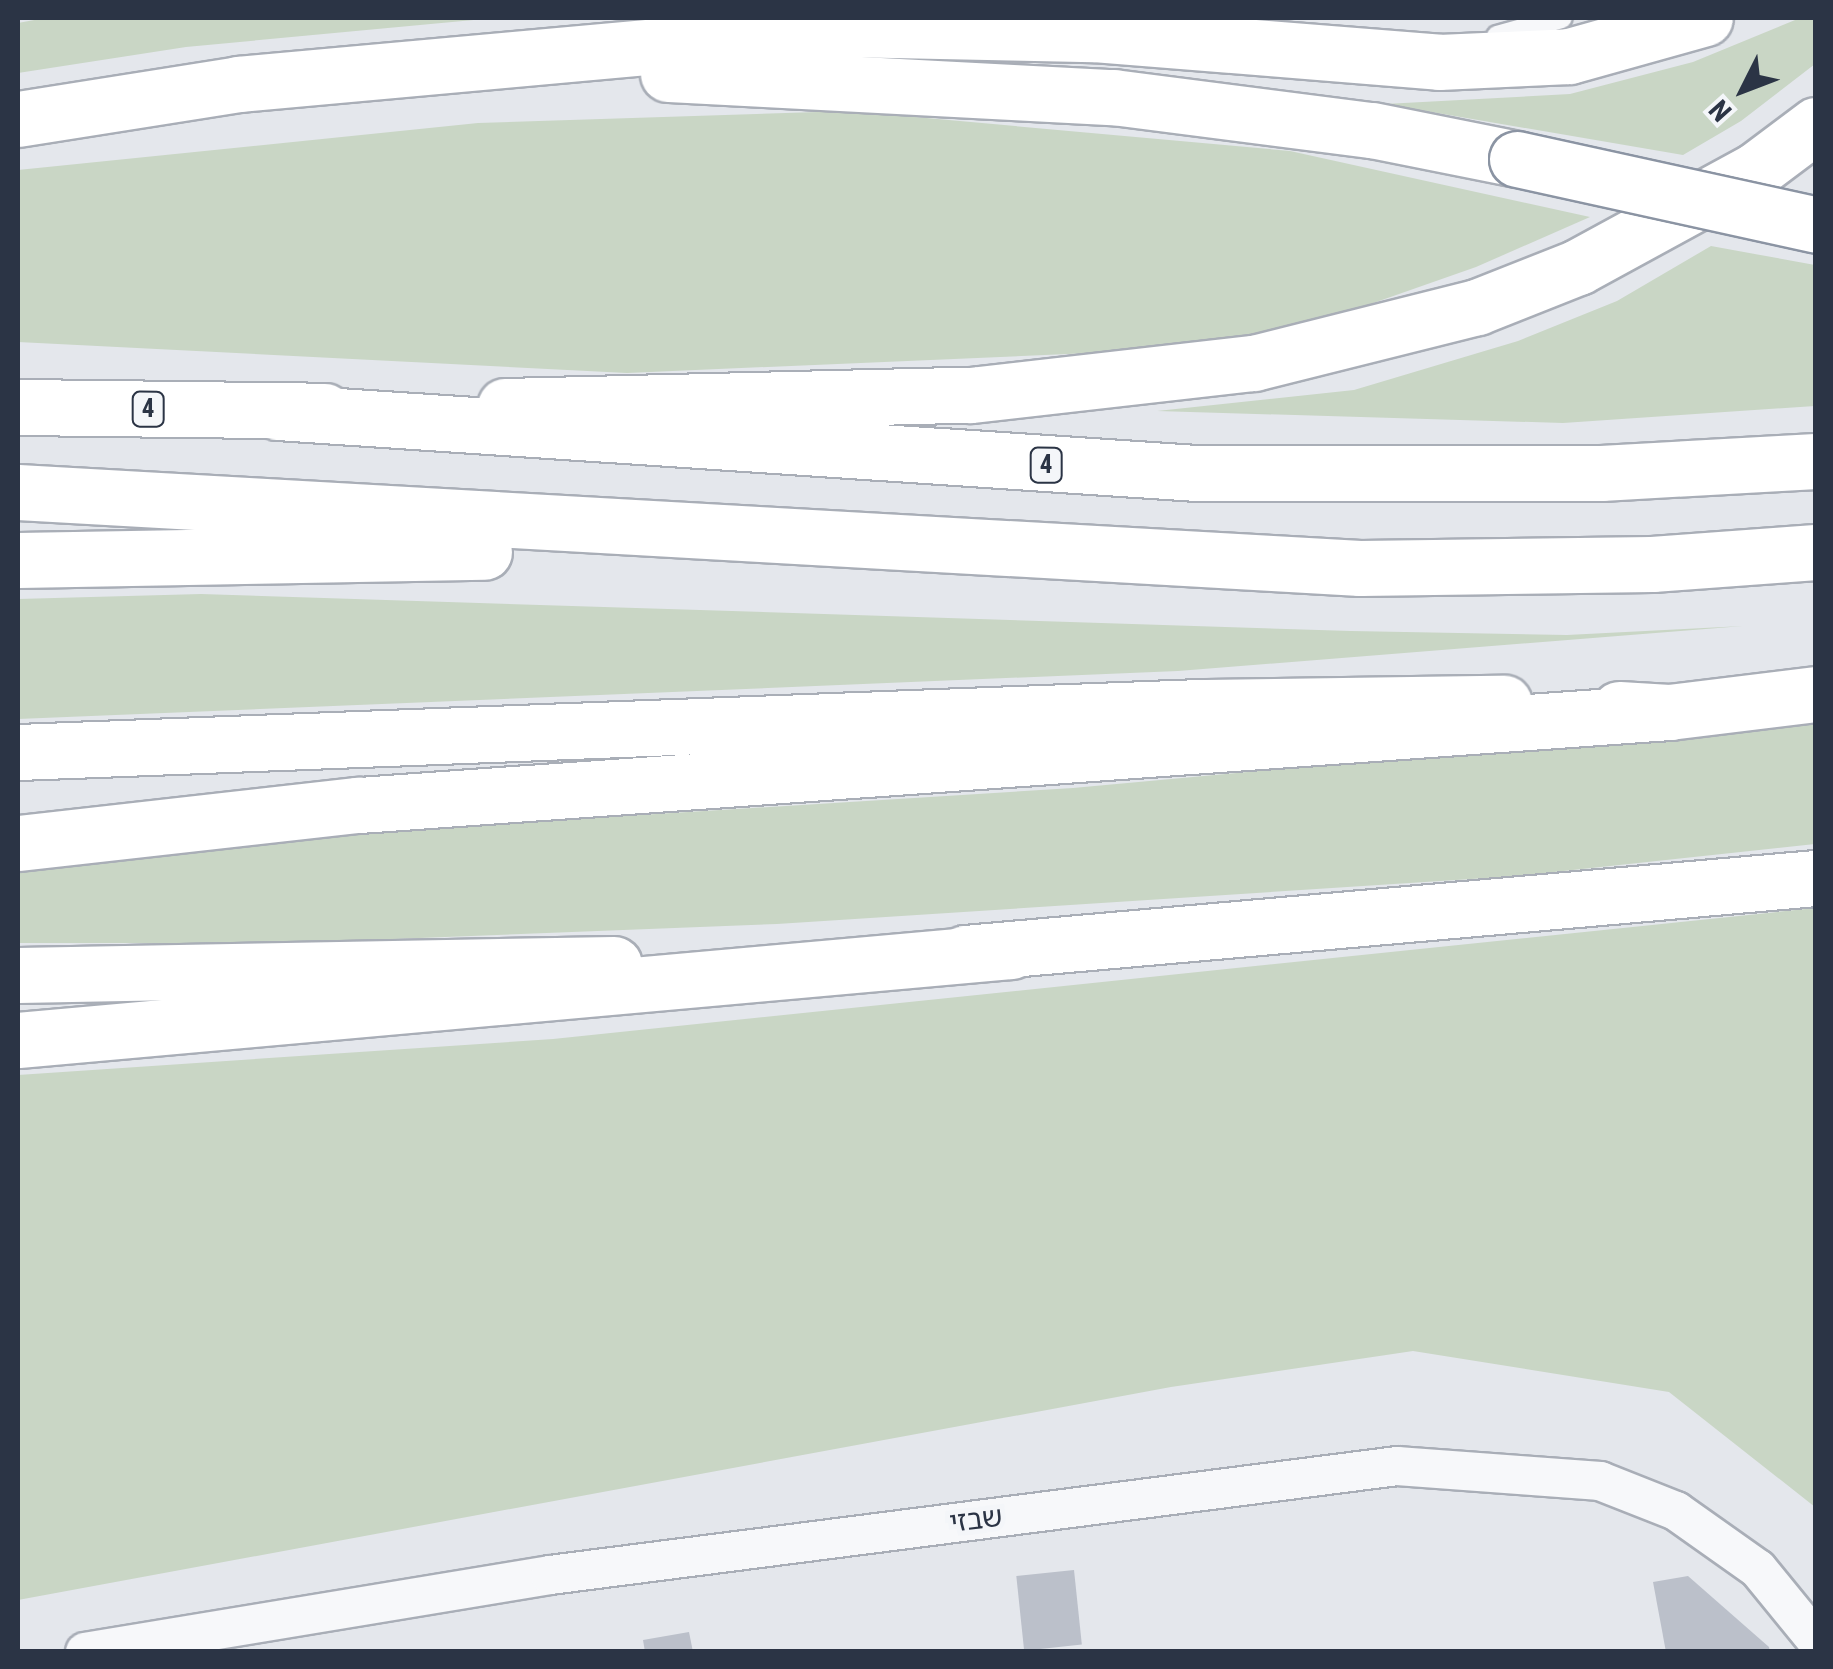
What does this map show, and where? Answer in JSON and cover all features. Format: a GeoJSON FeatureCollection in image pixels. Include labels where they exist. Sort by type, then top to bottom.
{"type":"FeatureCollection","features":[{"type":"Feature","properties":{"kind":"highway"},"geometry":{"type":"LineString","coordinates":[[18,119],[238,84],[845,29],[1289,47],[1439,62],[1569,56],[1705,18]]}},
{"type":"Feature","properties":{"kind":"highway"},"geometry":{"type":"LineString","coordinates":[[375,71],[500,68],[1003,88],[1282,117],[1517,159],[1816,225]]}},
{"type":"Feature","properties":{"kind":"highway"},"geometry":{"type":"LineString","coordinates":[[278,412],[971,394],[1254,363],[1478,308],[1578,267],[1756,170],[1816,125]]}},
{"type":"Feature","properties":{"kind":"highway","name":"4"},"geometry":{"type":"LineString","coordinates":[[18,407],[278,412],[1196,473],[1529,475],[1816,460]]}},
{"type":"Feature","properties":{"kind":"highway"},"geometry":{"type":"LineString","coordinates":[[18,492],[1360,568],[1652,564],[1816,552]]}},
{"type":"Feature","properties":{"kind":"highway"},"geometry":{"type":"LineString","coordinates":[[18,560],[911,544]]}},
{"type":"Feature","properties":{"kind":"highway"},"geometry":{"type":"LineString","coordinates":[[18,842],[359,805],[1669,712],[1816,694]]}},
{"type":"Feature","properties":{"kind":"highway"},"geometry":{"type":"LineString","coordinates":[[18,752],[1395,701],[1669,712]]}},
{"type":"Feature","properties":{"kind":"highway"},"geometry":{"type":"LineString","coordinates":[[18,1040],[1816,878]]}},
{"type":"Feature","properties":{"kind":"highway"},"geometry":{"type":"LineString","coordinates":[[18,975],[1011,951]]}},
{"type":"Feature","properties":{"kind":"street","name":"שבזי"},"geometry":{"type":"LineString","coordinates":[[85,1652],[550,1575],[1396,1466],[1600,1482],[1676,1511],[1758,1569],[1816,1640]]}},
{"type":"Feature","properties":{"kind":"lane"},"geometry":{"type":"LineString","coordinates":[[1289,47],[1510,35],[1562,18]]}},
{"type":"Feature","properties":{"kind":"green space"},"geometry":{"type":"Polygon","coordinates":[[[45,18],[495,18],[186,47],[18,73],[18,23],[45,18]]]}},
{"type":"Feature","properties":{"kind":"green space"},"geometry":{"type":"Polygon","coordinates":[[[1800,18],[1815,18],[1815,64],[1741,121],[1683,155],[1385,104],[1570,94],[1693,62],[1800,18]]]}},
{"type":"Feature","properties":{"kind":"green space"},"geometry":{"type":"Polygon","coordinates":[[[849,111],[1290,151],[1590,217],[1476,267],[1305,327],[1114,352],[627,373],[18,342],[18,170],[478,123],[849,111]]]}},
{"type":"Feature","properties":{"kind":"green space"},"geometry":{"type":"Polygon","coordinates":[[[1711,246],[1815,265],[1815,406],[1563,423],[1157,411],[1354,390],[1518,341],[1617,301],[1711,246]]]}},
{"type":"Feature","properties":{"kind":"green space"},"geometry":{"type":"Polygon","coordinates":[[[201,594],[1351,631],[1567,635],[1743,626],[1178,671],[18,719],[18,599],[201,594]]]}},
{"type":"Feature","properties":{"kind":"green space"},"geometry":{"type":"Polygon","coordinates":[[[1815,720],[1815,844],[1518,876],[777,924],[290,943],[18,943],[18,869],[353,833],[1073,788],[1815,720]]]}},
{"type":"Feature","properties":{"kind":"green space"},"geometry":{"type":"Polygon","coordinates":[[[1815,908],[1815,1507],[1669,1392],[1413,1351],[1171,1387],[18,1600],[18,1075],[553,1039],[1815,908]]]}},
{"type":"Feature","properties":{"kind":"building"},"geometry":{"type":"Polygon","coordinates":[[[1074,1570],[1082,1645],[1024,1651],[1016,1576],[1074,1570]]]}},
{"type":"Feature","properties":{"kind":"building"},"geometry":{"type":"Polygon","coordinates":[[[1688,1576],[1770,1652],[1666,1652],[1653,1582],[1688,1576]]]}},
{"type":"Feature","properties":{"kind":"building"},"geometry":{"type":"Polygon","coordinates":[[[689,1632],[693,1652],[645,1652],[643,1640],[689,1632]]]}}]}
